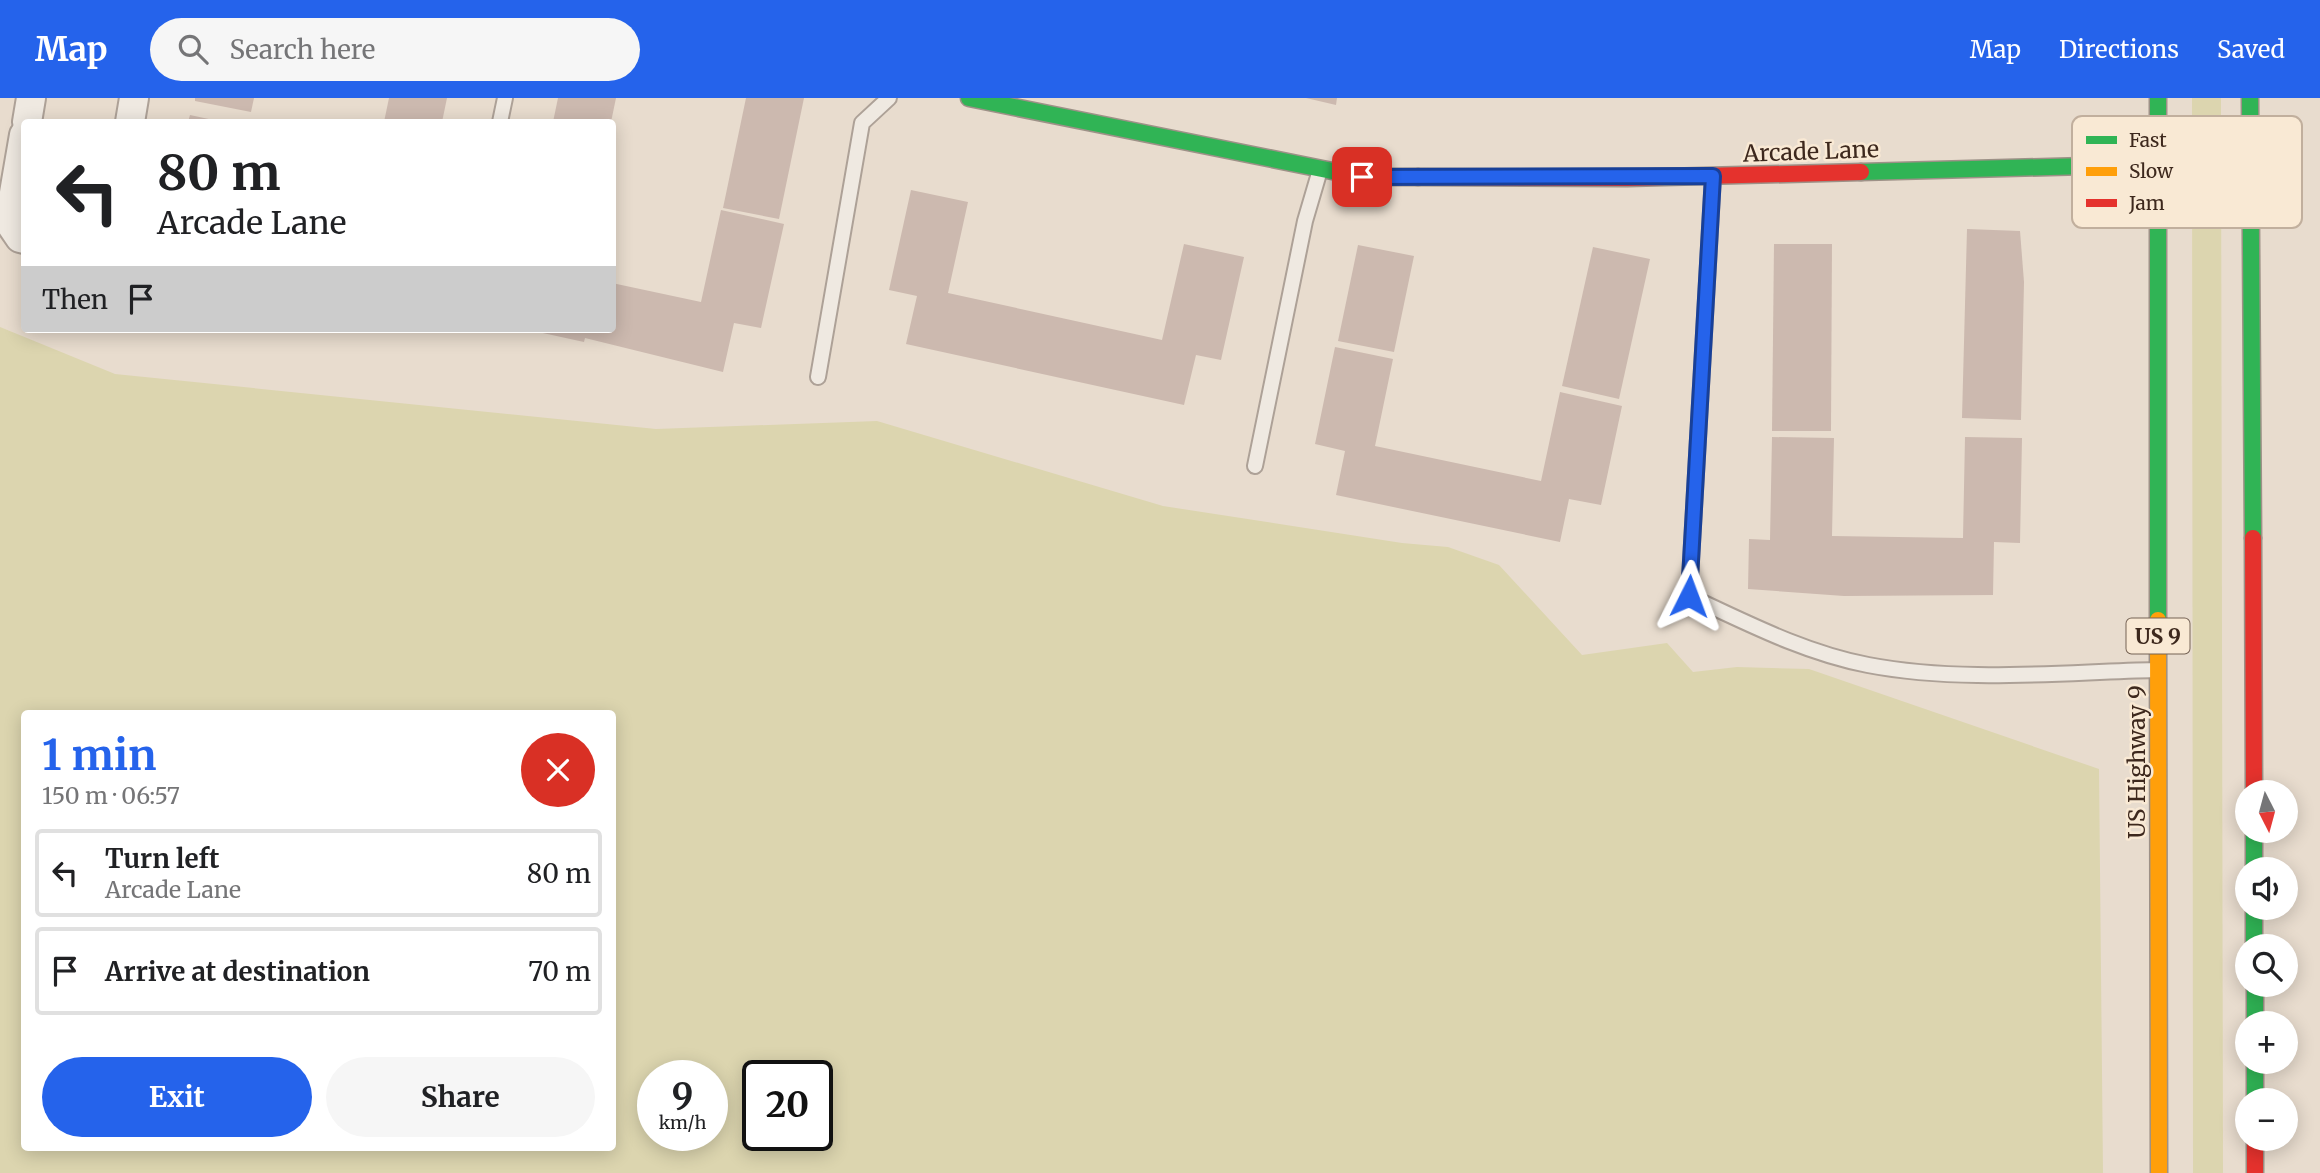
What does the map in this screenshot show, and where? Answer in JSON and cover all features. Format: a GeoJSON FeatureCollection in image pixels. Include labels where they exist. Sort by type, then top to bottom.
{"type":"FeatureCollection","features":[{"type":"Feature","properties":{"kind":"main road","name":"Arcade Lane"},"geometry":{"type":"LineString","coordinates":[[969,98],[1362,177],[1713,176],[2072,166]]}},
{"type":"Feature","properties":{"kind":"main road","name":"US Highway 9"},"geometry":{"type":"LineString","coordinates":[[2158,98],[2158,116]]}},
{"type":"Feature","properties":{"kind":"main road"},"geometry":{"type":"LineString","coordinates":[[2250,98],[2250,116]]}},
{"type":"Feature","properties":{"kind":"main road","name":"US Highway 9"},"geometry":{"type":"LineString","coordinates":[[2158,228],[2159,1173]]}},
{"type":"Feature","properties":{"kind":"main road"},"geometry":{"type":"LineString","coordinates":[[2251,228],[2254,780]]}},
{"type":"Feature","properties":{"kind":"main road"},"geometry":{"type":"LineString","coordinates":[[2255,1151],[2255,1173]]}},
{"type":"Feature","properties":{"kind":"street"},"geometry":{"type":"LineString","coordinates":[[28,119],[31,98]]}},
{"type":"Feature","properties":{"kind":"street"},"geometry":{"type":"LineString","coordinates":[[130,119],[134,98]]}},
{"type":"Feature","properties":{"kind":"street"},"geometry":{"type":"LineString","coordinates":[[21,152],[9,222],[21,238]]}},
{"type":"Feature","properties":{"kind":"lane"},"geometry":{"type":"LineString","coordinates":[[501,119],[505,98]]}},
{"type":"Feature","properties":{"kind":"lane"},"geometry":{"type":"LineString","coordinates":[[818,377],[862,123],[889,98]]}},
{"type":"Feature","properties":{"kind":"lane"},"geometry":{"type":"LineString","coordinates":[[1255,466],[1305,221],[1320,169]]}},
{"type":"Feature","properties":{"kind":"lane"},"geometry":{"type":"LineString","coordinates":[[1713,176],[1689,596],[1793,644],[1867,665],[1952,675],[2158,670]]}},
{"type":"Feature","properties":{"kind":"shaded area"},"geometry":{"type":"Polygon","coordinates":[[[2192,98],[2221,98],[2221,116],[2192,116],[2192,98]]]}},
{"type":"Feature","properties":{"kind":"shaded area"},"geometry":{"type":"Polygon","coordinates":[[[2192,228],[2221,228],[2223,1173],[2193,1173],[2192,228]]]}},
{"type":"Feature","properties":{"kind":"shaded area"},"geometry":{"type":"Polygon","coordinates":[[[0,327],[115,374],[656,429],[877,421],[1163,506],[1402,543],[1448,547],[1499,565],[1582,655],[1667,643],[1693,672],[1737,667],[1809,669],[2099,769],[2103,1173],[0,1173],[0,327]]]}},
{"type":"Feature","properties":{"kind":"building"},"geometry":{"type":"Polygon","coordinates":[[[195,98],[254,98],[251,112],[195,101],[195,98]]]}},
{"type":"Feature","properties":{"kind":"building"},"geometry":{"type":"Polygon","coordinates":[[[389,98],[447,98],[443,119],[385,119],[389,98]]]}},
{"type":"Feature","properties":{"kind":"building"},"geometry":{"type":"Polygon","coordinates":[[[558,98],[616,98],[612,119],[554,119],[558,98]]]}},
{"type":"Feature","properties":{"kind":"building"},"geometry":{"type":"Polygon","coordinates":[[[746,98],[804,98],[779,219],[723,208],[746,98]]]}},
{"type":"Feature","properties":{"kind":"building"},"geometry":{"type":"Polygon","coordinates":[[[1306,98],[1337,98],[1336,105],[1306,98]]]}},
{"type":"Feature","properties":{"kind":"building"},"geometry":{"type":"Polygon","coordinates":[[[190,115],[209,119],[189,119],[190,115]]]}},
{"type":"Feature","properties":{"kind":"building"},"geometry":{"type":"Polygon","coordinates":[[[911,190],[968,202],[948,293],[1162,340],[1184,244],[1244,257],[1221,360],[1196,355],[1184,405],[906,344],[917,296],[889,290],[911,190]]]}},
{"type":"Feature","properties":{"kind":"building"},"geometry":{"type":"Polygon","coordinates":[[[721,210],[784,224],[761,328],[734,323],[723,372],[585,338],[584,342],[543,333],[616,333],[616,284],[701,302],[721,210]]]}},
{"type":"Feature","properties":{"kind":"building"},"geometry":{"type":"Polygon","coordinates":[[[1967,229],[2020,231],[2024,282],[2021,420],[1962,418],[1967,229]]]}},
{"type":"Feature","properties":{"kind":"building"},"geometry":{"type":"Polygon","coordinates":[[[1774,244],[1832,244],[1831,431],[1772,431],[1774,244]]]}},
{"type":"Feature","properties":{"kind":"building"},"geometry":{"type":"Polygon","coordinates":[[[1358,245],[1414,256],[1394,352],[1338,341],[1358,245]]]}},
{"type":"Feature","properties":{"kind":"building"},"geometry":{"type":"Polygon","coordinates":[[[1593,247],[1650,259],[1619,399],[1562,386],[1593,247]]]}},
{"type":"Feature","properties":{"kind":"building"},"geometry":{"type":"Polygon","coordinates":[[[1335,347],[1393,359],[1375,446],[1541,481],[1560,392],[1622,406],[1601,505],[1569,499],[1560,542],[1336,495],[1345,451],[1315,444],[1335,347]]]}},
{"type":"Feature","properties":{"kind":"building"},"geometry":{"type":"Polygon","coordinates":[[[1772,437],[1834,438],[1832,536],[1963,538],[1965,437],[2022,438],[2020,543],[1994,542],[1993,595],[1844,596],[1748,589],[1749,539],[1770,540],[1772,437]]]}},
{"type":"Feature","properties":{"kind":"traffic: fast"},"geometry":{"type":"LineString","coordinates":[[969,98],[1362,177],[1418,177]]}},
{"type":"Feature","properties":{"kind":"traffic: fast"},"geometry":{"type":"LineString","coordinates":[[2158,98],[2158,116]]}},
{"type":"Feature","properties":{"kind":"traffic: fast"},"geometry":{"type":"LineString","coordinates":[[2250,98],[2250,116]]}},
{"type":"Feature","properties":{"kind":"traffic: fast"},"geometry":{"type":"LineString","coordinates":[[1861,172],[2072,166]]}},
{"type":"Feature","properties":{"kind":"traffic: fast"},"geometry":{"type":"LineString","coordinates":[[2158,228],[2158,620]]}},
{"type":"Feature","properties":{"kind":"traffic: fast"},"geometry":{"type":"LineString","coordinates":[[2251,228],[2253,538]]}},
{"type":"Feature","properties":{"kind":"traffic: fast"},"geometry":{"type":"LineString","coordinates":[[2254,844],[2254,857]]}},
{"type":"Feature","properties":{"kind":"traffic: fast"},"geometry":{"type":"LineString","coordinates":[[2254,920],[2254,934]]}},
{"type":"Feature","properties":{"kind":"traffic: fast"},"geometry":{"type":"LineString","coordinates":[[2255,997],[2255,1011]]}},
{"type":"Feature","properties":{"kind":"traffic: fast"},"geometry":{"type":"LineString","coordinates":[[2255,1074],[2255,1088]]}},
{"type":"Feature","properties":{"kind":"traffic: slow"},"geometry":{"type":"LineString","coordinates":[[2158,620],[2159,1173]]}},
{"type":"Feature","properties":{"kind":"traffic: jam"},"geometry":{"type":"LineString","coordinates":[[1418,177],[1627,178],[1861,172]]}},
{"type":"Feature","properties":{"kind":"traffic: jam"},"geometry":{"type":"LineString","coordinates":[[2253,538],[2254,780]]}},
{"type":"Feature","properties":{"kind":"traffic: jam"},"geometry":{"type":"LineString","coordinates":[[2255,1151],[2255,1173]]}},
{"type":"Feature","properties":{"kind":"route"},"geometry":{"type":"LineString","coordinates":[[1362,177],[1713,176],[1689,596]]}}]}
